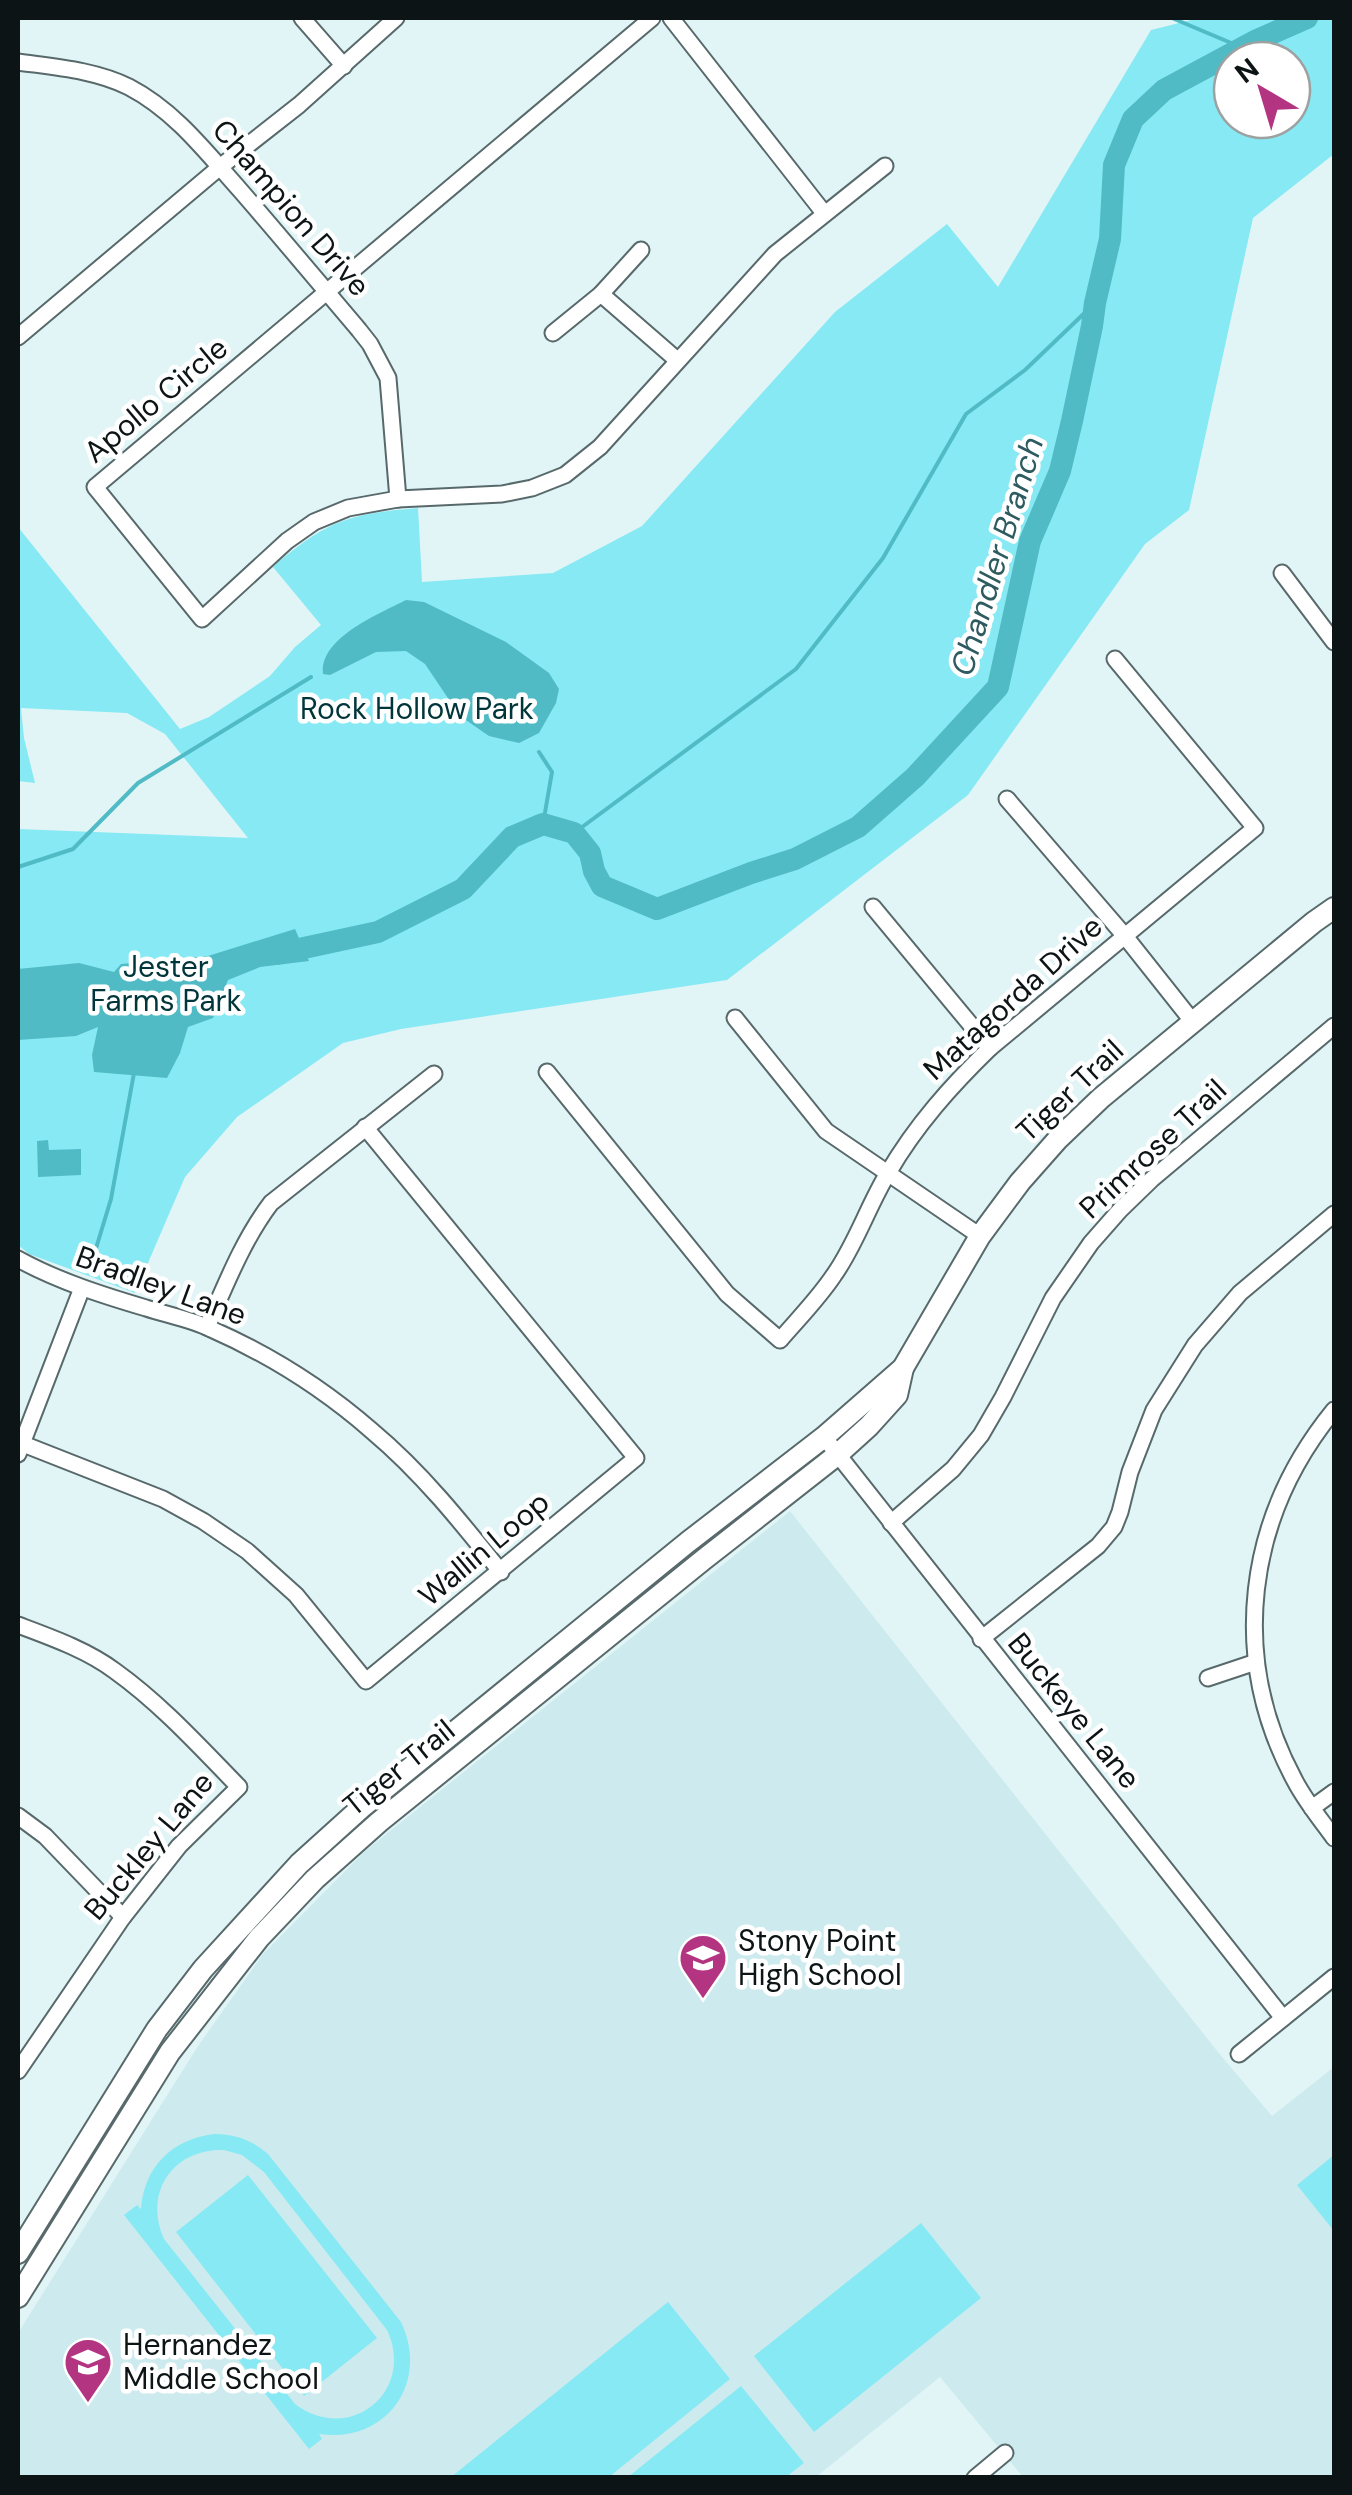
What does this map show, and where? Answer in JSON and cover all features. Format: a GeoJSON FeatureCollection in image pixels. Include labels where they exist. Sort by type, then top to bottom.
{"type":"FeatureCollection","features":[{"type":"Feature","properties":{"kind":"street"},"geometry":{"type":"LineString","coordinates":[[302,18],[344,66]]}},
{"type":"Feature","properties":{"kind":"street"},"geometry":{"type":"LineString","coordinates":[[18,337],[344,66],[396,18]]}},
{"type":"Feature","properties":{"kind":"street","name":"Apollo Circle"},"geometry":{"type":"LineString","coordinates":[[652,18],[95,487],[202,619],[287,541],[314,522],[348,508],[398,499],[502,494],[532,488],[565,474],[600,447],[761,268],[885,166]]}},
{"type":"Feature","properties":{"kind":"street"},"geometry":{"type":"LineString","coordinates":[[671,18],[824,214]]}},
{"type":"Feature","properties":{"kind":"street","name":"Champion Drive"},"geometry":{"type":"LineString","coordinates":[[18,62],[74,70],[124,85],[151,99],[178,120],[220,167],[370,344],[388,378],[398,499]]}},
{"type":"Feature","properties":{"kind":"street"},"geometry":{"type":"LineString","coordinates":[[553,333],[602,294],[641,250]]}},
{"type":"Feature","properties":{"kind":"street"},"geometry":{"type":"LineString","coordinates":[[602,294],[677,360]]}},
{"type":"Feature","properties":{"kind":"street"},"geometry":{"type":"LineString","coordinates":[[1282,572],[1334,642]]}},
{"type":"Feature","properties":{"kind":"street","name":"Matagorda Drive"},"geometry":{"type":"LineString","coordinates":[[547,1072],[727,1294],[780,1340],[836,1272],[888,1173],[927,1114],[958,1078],[1255,828],[1115,658]]}},
{"type":"Feature","properties":{"kind":"street"},"geometry":{"type":"LineString","coordinates":[[1007,799],[1193,1022]]}},
{"type":"Feature","properties":{"kind":"street"},"geometry":{"type":"LineString","coordinates":[[874,907],[990,1048]]}},
{"type":"Feature","properties":{"kind":"street","name":"Tiger Trail"},"geometry":{"type":"LineString","coordinates":[[18,2296],[170,2052],[259,1938],[314,1880],[378,1822],[837,1456],[869,1426],[897,1394],[903,1368],[980,1236],[1058,1139],[1101,1098],[1334,908]]}},
{"type":"Feature","properties":{"kind":"street"},"geometry":{"type":"LineString","coordinates":[[735,1018],[826,1131],[980,1236]]}},
{"type":"Feature","properties":{"kind":"street","name":"Primrose Trail"},"geometry":{"type":"LineString","coordinates":[[890,1522],[953,1469],[981,1435],[1059,1288],[1120,1210],[1334,1026]]}},
{"type":"Feature","properties":{"kind":"street"},"geometry":{"type":"LineString","coordinates":[[207,1327],[234,1266],[270,1203],[434,1074]]}},
{"type":"Feature","properties":{"kind":"street","name":"Wallin Loop"},"geometry":{"type":"LineString","coordinates":[[19,1446],[163,1499],[203,1520],[296,1594],[366,1681],[636,1458],[366,1127]]}},
{"type":"Feature","properties":{"kind":"street"},"geometry":{"type":"LineString","coordinates":[[982,1639],[1109,1534],[1154,1410],[1195,1345],[1240,1293],[1334,1214]]}},
{"type":"Feature","properties":{"kind":"street","name":"Bradley Lane"},"geometry":{"type":"LineString","coordinates":[[18,1259],[82,1288],[207,1327],[249,1347],[318,1390],[372,1430],[418,1474],[500,1572]]}},
{"type":"Feature","properties":{"kind":"street"},"geometry":{"type":"LineString","coordinates":[[19,1446],[82,1288]]}},
{"type":"Feature","properties":{"kind":"street","name":"Tiger Trail"},"geometry":{"type":"LineString","coordinates":[[18,2253],[157,2029],[202,1969],[299,1864],[361,1808],[824,1437],[903,1368]]}},
{"type":"Feature","properties":{"kind":"street"},"geometry":{"type":"LineString","coordinates":[[1334,1410],[1289,1476],[1266,1539],[1255,1604],[1256,1662],[1271,1726],[1290,1770],[1334,1838]]}},
{"type":"Feature","properties":{"kind":"street","name":"Buckeye Lane"},"geometry":{"type":"LineString","coordinates":[[824,1437],[1283,2018]]}},
{"type":"Feature","properties":{"kind":"street","name":"Buckley Lane"},"geometry":{"type":"LineString","coordinates":[[18,1625],[112,1668],[162,1708],[239,1787],[179,1846],[123,1917],[18,2071]]}},
{"type":"Feature","properties":{"kind":"street"},"geometry":{"type":"LineString","coordinates":[[1208,1678],[1256,1662]]}},
{"type":"Feature","properties":{"kind":"street"},"geometry":{"type":"LineString","coordinates":[[1312,1808],[1334,1792]]}},
{"type":"Feature","properties":{"kind":"street"},"geometry":{"type":"LineString","coordinates":[[18,1816],[45,1836],[123,1917]]}},
{"type":"Feature","properties":{"kind":"street"},"geometry":{"type":"LineString","coordinates":[[1239,2054],[1334,1977]]}},
{"type":"Feature","properties":{"kind":"street"},"geometry":{"type":"LineString","coordinates":[[975,2478],[1005,2453]]}},
{"type":"Feature","properties":{"kind":"shaded area"},"geometry":{"type":"Polygon","coordinates":[[[406,600],[424,602],[506,642],[549,673],[559,689],[556,703],[539,733],[519,743],[489,736],[460,716],[425,664],[406,651],[376,652],[330,675],[323,674],[324,661],[340,638],[406,600]]]}},
{"type":"Feature","properties":{"kind":"shaded area"},"geometry":{"type":"Polygon","coordinates":[[[295,929],[309,961],[260,967],[228,980],[213,1018],[188,1027],[167,1078],[94,1072],[92,1055],[98,1027],[76,1036],[18,1040],[18,969],[79,963],[114,972],[121,964],[208,956],[295,929]]]}},
{"type":"Feature","properties":{"kind":"shaded area"},"geometry":{"type":"Polygon","coordinates":[[[48,1140],[49,1150],[81,1149],[81,1175],[38,1177],[37,1141],[48,1140]]]}},
{"type":"Feature","properties":{"kind":"shaded area","name":"Stony Point High School"},"geometry":{"type":"Polygon","coordinates":[[[790,1511],[1272,2116],[1334,2067],[1334,2477],[1023,2477],[940,2377],[816,2477],[18,2477],[18,2333],[198,2046],[263,1954],[365,1851],[790,1511]]]}},
{"type":"Feature","properties":{"kind":"green space"},"geometry":{"type":"Polygon","coordinates":[[[1199,18],[1334,18],[1334,154],[1253,218],[1189,510],[1145,544],[968,795],[727,980],[401,1029],[343,1043],[237,1117],[185,1177],[135,1293],[29,1254],[18,1245],[18,829],[248,838],[165,734],[127,713],[21,708],[35,783],[18,781],[18,527],[180,729],[209,717],[270,676],[321,625],[273,567],[324,530],[355,517],[418,508],[422,582],[553,573],[642,526],[835,312],[947,224],[998,287],[1151,30],[1199,18]]]}},
{"type":"Feature","properties":{"kind":"green space"},"geometry":{"type":"Polygon","coordinates":[[[199,2137],[236,2137],[268,2154],[401,2322],[409,2345],[410,2367],[396,2405],[382,2419],[343,2435],[319,2434],[322,2439],[309,2449],[124,2215],[137,2205],[141,2209],[148,2180],[163,2158],[199,2137]],[[206,2151],[177,2165],[160,2190],[157,2205],[164,2239],[295,2404],[316,2415],[355,2415],[372,2406],[385,2391],[392,2373],[394,2353],[387,2330],[264,2172],[242,2155],[206,2151]]]}},
{"type":"Feature","properties":{"kind":"green space"},"geometry":{"type":"Polygon","coordinates":[[[1334,2155],[1334,2231],[1297,2185],[1334,2155]]]}},
{"type":"Feature","properties":{"kind":"green space"},"geometry":{"type":"Polygon","coordinates":[[[248,2175],[377,2338],[304,2396],[176,2232],[248,2175]]]}},
{"type":"Feature","properties":{"kind":"green space"},"geometry":{"type":"Polygon","coordinates":[[[921,2223],[981,2298],[814,2432],[754,2356],[921,2223]]]}},
{"type":"Feature","properties":{"kind":"green space"},"geometry":{"type":"Polygon","coordinates":[[[668,2302],[730,2379],[609,2477],[451,2477],[668,2302]]]}},
{"type":"Feature","properties":{"kind":"green space"},"geometry":{"type":"Polygon","coordinates":[[[741,2386],[804,2463],[786,2477],[628,2477],[741,2386]]]}},
{"type":"Feature","properties":{"kind":"waterway"},"geometry":{"type":"LineString","coordinates":[[1172,18],[1224,40]]}},
{"type":"Feature","properties":{"kind":"waterway","name":"Chandler Branch"},"geometry":{"type":"LineString","coordinates":[[276,954],[378,932],[463,889],[512,837],[543,824],[574,833],[590,853],[602,886],[657,909],[795,859],[858,827],[915,777],[998,687],[1030,541],[1060,471],[1072,421],[1110,239],[1114,165],[1133,119],[1164,90],[1307,18]]}},
{"type":"Feature","properties":{"kind":"waterway"},"geometry":{"type":"LineString","coordinates":[[574,833],[796,669],[883,558],[966,414],[1025,370],[1095,303]]}},
{"type":"Feature","properties":{"kind":"waterway"},"geometry":{"type":"LineString","coordinates":[[18,867],[73,849],[138,783],[311,677]]}},
{"type":"Feature","properties":{"kind":"waterway"},"geometry":{"type":"LineString","coordinates":[[539,752],[552,772],[543,824]]}},
{"type":"Feature","properties":{"kind":"waterway"},"geometry":{"type":"LineString","coordinates":[[90,1268],[111,1199],[134,1073]]}},
{"type":"Feature","properties":{"kind":"place","name":"Stony Point High School"},"geometry":{"type":"Point","coordinates":[703,2000]}},
{"type":"Feature","properties":{"kind":"place","name":"Hernandez Middle School"},"geometry":{"type":"Point","coordinates":[88,2404]}},
{"type":"Feature","properties":{"kind":"park label","name":"Rock Hollow Park"},"geometry":{"type":"Point","coordinates":[417,709]}},
{"type":"Feature","properties":{"kind":"park label","name":"Jester Farms Park"},"geometry":{"type":"Point","coordinates":[166,984]}}]}
